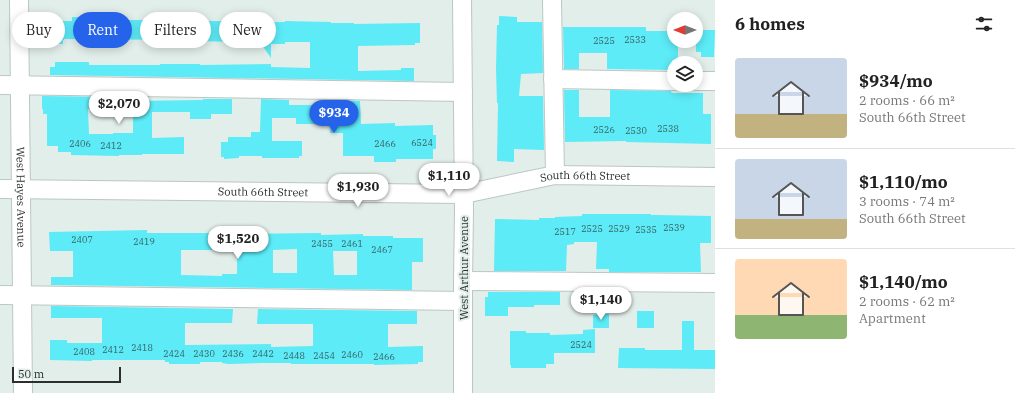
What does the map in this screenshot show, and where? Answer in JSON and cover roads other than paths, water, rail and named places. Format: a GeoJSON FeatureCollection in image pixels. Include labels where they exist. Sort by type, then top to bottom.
{"type":"FeatureCollection","features":[{"type":"Feature","properties":{"kind":"street","name":"West Hayes Avenue"},"geometry":{"type":"LineString","coordinates":[[19,0],[23,393]]}},
{"type":"Feature","properties":{"kind":"street","name":"West Arthur Avenue"},"geometry":{"type":"LineString","coordinates":[[462,0],[464,393]]}},
{"type":"Feature","properties":{"kind":"street"},"geometry":{"type":"LineString","coordinates":[[552,0],[556,175]]}},
{"type":"Feature","properties":{"kind":"street"},"geometry":{"type":"LineString","coordinates":[[553,79],[667,81]]}},
{"type":"Feature","properties":{"kind":"street"},"geometry":{"type":"LineString","coordinates":[[703,81],[715,81]]}},
{"type":"Feature","properties":{"kind":"street"},"geometry":{"type":"LineString","coordinates":[[0,85],[463,92]]}},
{"type":"Feature","properties":{"kind":"street","name":"South 66th Street"},"geometry":{"type":"LineString","coordinates":[[0,189],[464,194],[556,175],[715,177]]}},
{"type":"Feature","properties":{"kind":"street"},"geometry":{"type":"LineString","coordinates":[[463,281],[715,283]]}},
{"type":"Feature","properties":{"kind":"street"},"geometry":{"type":"LineString","coordinates":[[0,295],[463,301]]}}]}
